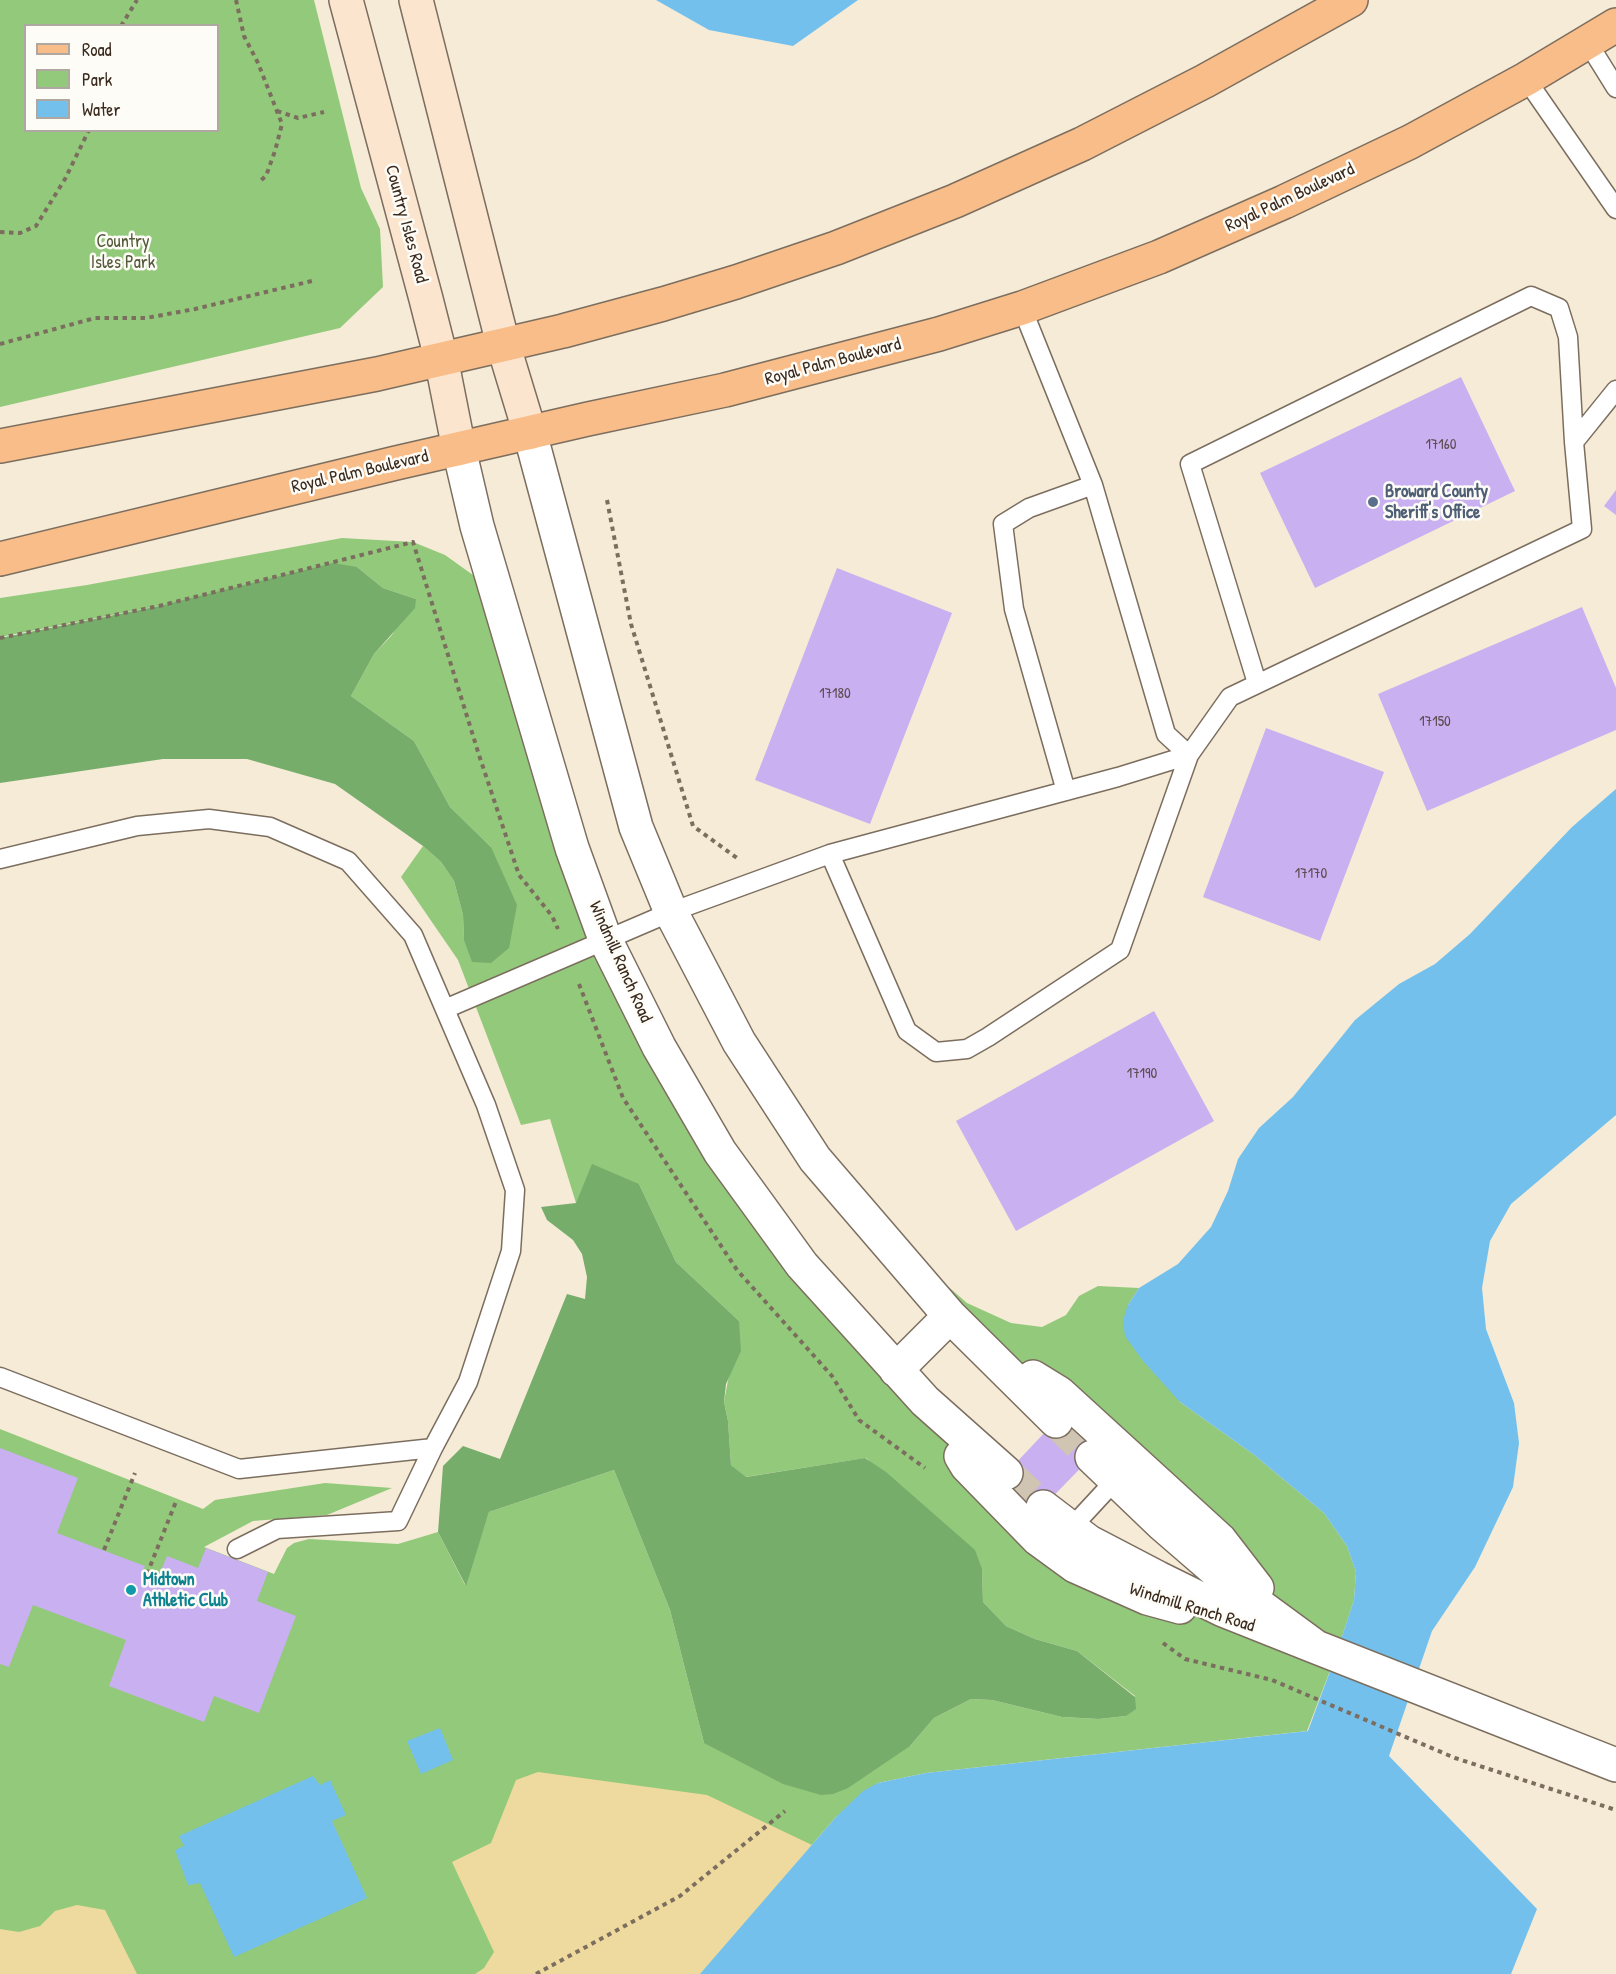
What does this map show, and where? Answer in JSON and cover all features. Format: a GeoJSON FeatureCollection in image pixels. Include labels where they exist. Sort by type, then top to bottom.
{"type":"FeatureCollection","features":[{"type":"Feature","properties":{"kind":"main road"},"geometry":{"type":"LineString","coordinates":[[0,446],[377,374],[630,313],[736,282],[836,248],[955,201],[1082,144],[1195,87],[1352,0]]}},
{"type":"Feature","properties":{"kind":"main road","name":"Royal Palm Boulevard"},"geometry":{"type":"LineString","coordinates":[[0,558],[459,449],[736,387],[939,334],[1022,308],[1159,256],[1284,202],[1410,142],[1527,79],[1616,25]]}},
{"type":"Feature","properties":{"kind":"street","name":"Country Isles Road"},"geometry":{"type":"LineString","coordinates":[[346,0],[441,358],[459,449]]}},
{"type":"Feature","properties":{"kind":"street"},"geometry":{"type":"LineString","coordinates":[[416,0],[503,344],[530,433]]}},
{"type":"Feature","properties":{"kind":"street","name":"Windmill Ranch Road"},"geometry":{"type":"LineString","coordinates":[[530,433],[636,827],[671,912],[739,1042],[815,1159],[950,1316],[1056,1421]]}},
{"type":"Feature","properties":{"kind":"street","name":"Windmill Ranch Road"},"geometry":{"type":"LineString","coordinates":[[459,449],[477,526],[573,848],[605,939],[659,1047],[720,1152],[802,1266],[925,1401],[1006,1473]]}},
{"type":"Feature","properties":{"kind":"street"},"geometry":{"type":"LineString","coordinates":[[896,1370],[950,1316]]}},
{"type":"Feature","properties":{"kind":"street","name":"Windmill Ranch Road"},"geometry":{"type":"LineString","coordinates":[[980,1346],[1059,1393],[1124,1470],[1163,1525],[1285,1630]]}},
{"type":"Feature","properties":{"kind":"street","name":"Windmill Ranch Road"},"geometry":{"type":"LineString","coordinates":[[925,1401],[968,1466],[1038,1539],[1075,1566],[1147,1598],[1285,1630]]}},
{"type":"Feature","properties":{"kind":"street","name":"Windmill Ranch Road"},"geometry":{"type":"LineString","coordinates":[[1092,1457],[1124,1470]]}},
{"type":"Feature","properties":{"kind":"street","name":"Windmill Ranch Road"},"geometry":{"type":"LineString","coordinates":[[1043,1507],[1089,1542],[1223,1610],[1285,1630],[1316,1647],[1616,1765]]}},
{"type":"Feature","properties":{"kind":"lane"},"geometry":{"type":"LineString","coordinates":[[1588,44],[1616,88]]}},
{"type":"Feature","properties":{"kind":"lane"},"geometry":{"type":"LineString","coordinates":[[1527,79],[1616,209]]}},
{"type":"Feature","properties":{"kind":"lane"},"geometry":{"type":"LineString","coordinates":[[830,854],[907,1031],[936,1052],[967,1049],[1120,950],[1189,755],[1230,697],[1582,530],[1568,337],[1558,308],[1532,296],[1190,464],[1257,683]]}},
{"type":"Feature","properties":{"kind":"lane"},"geometry":{"type":"LineString","coordinates":[[1022,308],[1093,485],[1166,734],[1189,755]]}},
{"type":"Feature","properties":{"kind":"lane"},"geometry":{"type":"LineString","coordinates":[[1574,442],[1616,390]]}},
{"type":"Feature","properties":{"kind":"lane"},"geometry":{"type":"LineString","coordinates":[[1066,791],[1014,609],[1003,524],[1029,508],[1093,485]]}},
{"type":"Feature","properties":{"kind":"lane"},"geometry":{"type":"LineString","coordinates":[[446,1009],[671,912],[830,854],[1066,791],[1189,755]]}},
{"type":"Feature","properties":{"kind":"lane"},"geometry":{"type":"LineString","coordinates":[[0,859],[137,826],[209,819],[270,827],[348,861],[413,935],[486,1105],[515,1190],[511,1251],[468,1382],[398,1521],[277,1529],[237,1549]]}},
{"type":"Feature","properties":{"kind":"lane"},"geometry":{"type":"LineString","coordinates":[[0,1377],[239,1470],[433,1448]]}},
{"type":"Feature","properties":{"kind":"lane"},"geometry":{"type":"LineString","coordinates":[[1071,1528],[1124,1470]]}},
{"type":"Feature","properties":{"kind":"path"},"geometry":{"type":"LineString","coordinates":[[122,24],[137,0]]}},
{"type":"Feature","properties":{"kind":"path"},"geometry":{"type":"LineString","coordinates":[[236,0],[244,36],[258,63],[282,124],[266,176],[260,182]]}},
{"type":"Feature","properties":{"kind":"path"},"geometry":{"type":"LineString","coordinates":[[276,111],[298,118],[324,112]]}},
{"type":"Feature","properties":{"kind":"path"},"geometry":{"type":"LineString","coordinates":[[0,232],[20,233],[36,225],[65,179],[88,132]]}},
{"type":"Feature","properties":{"kind":"path"},"geometry":{"type":"LineString","coordinates":[[0,344],[95,318],[146,318],[195,309],[316,280]]}},
{"type":"Feature","properties":{"kind":"path"},"geometry":{"type":"LineString","coordinates":[[607,500],[631,624],[693,826],[763,878]]}},
{"type":"Feature","properties":{"kind":"path"},"geometry":{"type":"LineString","coordinates":[[0,638],[159,606],[413,542]]}},
{"type":"Feature","properties":{"kind":"path"},"geometry":{"type":"LineString","coordinates":[[104,1550],[135,1473]]}},
{"type":"Feature","properties":{"kind":"path"},"geometry":{"type":"LineString","coordinates":[[147,1574],[177,1499]]}},
{"type":"Feature","properties":{"kind":"path"},"geometry":{"type":"LineString","coordinates":[[1297,1690],[1455,1758],[1616,1810]]}},
{"type":"Feature","properties":{"kind":"path"},"geometry":{"type":"LineString","coordinates":[[537,1974],[680,1896],[785,1811]]}},
{"type":"Feature","properties":{"kind":"green space","name":"Country Isles Park"},"geometry":{"type":"Polygon","coordinates":[[[0,0],[314,0],[361,188],[380,229],[383,287],[340,328],[0,407],[0,0]]]}},
{"type":"Feature","properties":{"kind":"green space"},"geometry":{"type":"Polygon","coordinates":[[[342,538],[413,542],[445,555],[473,575],[504,616],[659,1047],[968,1466],[1285,1635],[980,1346],[860,1210],[967,1303],[1011,1323],[1042,1327],[1066,1315],[1079,1296],[1098,1286],[1139,1288],[1128,1305],[1180,1402],[1253,1454],[1324,1513],[1347,1546],[1356,1572],[1354,1600],[1307,1731],[926,1773],[878,1783],[836,1817],[700,1974],[0,1974],[0,1429],[203,1509],[215,1500],[325,1483],[392,1488],[327,1515],[253,1521],[204,1547],[274,1574],[287,1548],[294,1543],[309,1539],[398,1544],[438,1532],[465,1585],[489,1512],[614,1470],[670,1610],[704,1743],[910,1746],[934,1718],[971,1699],[992,1700],[1062,1717],[1099,1719],[1126,1716],[1135,1696],[1077,1651],[1035,1639],[1006,1626],[983,1602],[982,1570],[866,1458],[745,1477],[731,1465],[728,1421],[724,1402],[739,1321],[676,1262],[639,1184],[576,1203],[550,1119],[521,1125],[458,960],[401,877],[423,846],[441,862],[454,881],[463,915],[464,940],[491,847],[450,807],[414,741],[351,696],[374,654],[391,636],[416,599],[383,588],[357,567],[0,637],[0,598],[87,585],[342,538]]]}},
{"type":"Feature","properties":{"kind":"green space"},"geometry":{"type":"Polygon","coordinates":[[[333,563],[357,567],[383,588],[416,599],[415,608],[374,654],[351,696],[414,741],[450,807],[491,847],[517,905],[509,948],[491,963],[472,962],[464,940],[463,915],[454,881],[441,862],[423,846],[335,784],[247,759],[163,759],[0,783],[0,638],[159,606],[333,563]]]}},
{"type":"Feature","properties":{"kind":"green space"},"geometry":{"type":"Polygon","coordinates":[[[592,1164],[639,1184],[676,1262],[739,1321],[741,1351],[726,1384],[724,1402],[728,1421],[731,1465],[746,1477],[865,1458],[886,1472],[975,1550],[982,1569],[983,1602],[1006,1626],[1035,1639],[1077,1651],[1135,1697],[1136,1709],[1126,1716],[1099,1719],[1062,1717],[992,1700],[971,1699],[934,1718],[910,1746],[848,1788],[833,1794],[821,1795],[783,1784],[704,1743],[670,1610],[614,1470],[489,1512],[466,1586],[438,1532],[443,1466],[463,1446],[500,1459],[567,1294],[585,1299],[587,1277],[582,1254],[573,1240],[547,1220],[541,1207],[576,1203],[592,1164]]]}},
{"type":"Feature","properties":{"kind":"sand"},"geometry":{"type":"Polygon","coordinates":[[[538,1772],[707,1795],[812,1845],[700,1974],[475,1974],[484,1968],[494,1952],[452,1862],[491,1843],[516,1780],[538,1772]]]}},
{"type":"Feature","properties":{"kind":"sand"},"geometry":{"type":"Polygon","coordinates":[[[77,1905],[105,1910],[137,1974],[0,1974],[0,1929],[19,1932],[40,1926],[55,1911],[77,1905]]]}},
{"type":"Feature","properties":{"kind":"water"},"geometry":{"type":"Polygon","coordinates":[[[656,0],[858,0],[793,46],[709,30],[656,0]]]}},
{"type":"Feature","properties":{"kind":"water"},"geometry":{"type":"Polygon","coordinates":[[[1616,789],[1616,1115],[1511,1204],[1490,1241],[1482,1288],[1486,1329],[1514,1403],[1519,1443],[1513,1487],[1475,1567],[1432,1631],[1389,1756],[1537,1909],[1511,1974],[700,1974],[836,1817],[863,1791],[878,1783],[926,1773],[1308,1731],[1354,1600],[1356,1572],[1347,1546],[1324,1513],[1253,1454],[1180,1402],[1143,1361],[1125,1336],[1123,1320],[1128,1305],[1139,1288],[1178,1264],[1211,1227],[1228,1191],[1238,1159],[1259,1128],[1293,1097],[1355,1020],[1399,984],[1435,964],[1470,934],[1572,827],[1616,789]]]}},
{"type":"Feature","properties":{"kind":"water"},"geometry":{"type":"Polygon","coordinates":[[[440,1728],[453,1760],[421,1774],[407,1741],[440,1728]]]}},
{"type":"Feature","properties":{"kind":"water"},"geometry":{"type":"Polygon","coordinates":[[[313,1776],[320,1785],[330,1780],[346,1815],[332,1821],[367,1898],[234,1957],[200,1883],[188,1885],[175,1850],[184,1846],[179,1836],[313,1776]]]}},
{"type":"Feature","properties":{"kind":"building"},"geometry":{"type":"Polygon","coordinates":[[[1461,377],[1515,491],[1315,588],[1260,473],[1461,377]]]}},
{"type":"Feature","properties":{"kind":"building"},"geometry":{"type":"Polygon","coordinates":[[[1616,490],[1616,515],[1604,506],[1616,490]]]}},
{"type":"Feature","properties":{"kind":"building"},"geometry":{"type":"Polygon","coordinates":[[[837,568],[952,613],[870,824],[755,780],[837,568]]]}},
{"type":"Feature","properties":{"kind":"building"},"geometry":{"type":"Polygon","coordinates":[[[1582,607],[1616,688],[1616,730],[1427,811],[1378,694],[1582,607]]]}},
{"type":"Feature","properties":{"kind":"building"},"geometry":{"type":"Polygon","coordinates":[[[1266,728],[1384,772],[1320,941],[1203,897],[1266,728]]]}},
{"type":"Feature","properties":{"kind":"building"},"geometry":{"type":"Polygon","coordinates":[[[1154,1011],[1214,1121],[1016,1231],[956,1121],[1154,1011]]]}},
{"type":"Feature","properties":{"kind":"building"},"geometry":{"type":"Polygon","coordinates":[[[1065,1411],[1102,1446],[1032,1518],[996,1484],[1065,1411]]]}},
{"type":"Feature","properties":{"kind":"building","name":"Midtown Athletic Club"},"geometry":{"type":"Polygon","coordinates":[[[0,1448],[78,1478],[57,1533],[145,1566],[142,1572],[158,1578],[167,1556],[198,1568],[206,1548],[268,1572],[257,1601],[296,1616],[259,1713],[214,1696],[204,1722],[109,1686],[126,1640],[33,1605],[9,1667],[0,1664],[0,1448]]]}},
{"type":"Feature","properties":{"kind":"tunnel"},"geometry":{"type":"LineString","coordinates":[[1056,1421],[1092,1457]]}},
{"type":"Feature","properties":{"kind":"tunnel"},"geometry":{"type":"LineString","coordinates":[[1006,1473],[1043,1507]]}},
{"type":"Feature","properties":{"kind":"place","name":"Broward County Sheriff's Office"},"geometry":{"type":"Point","coordinates":[1373,502]}},
{"type":"Feature","properties":{"kind":"place","name":"Midtown Athletic Club"},"geometry":{"type":"Point","coordinates":[131,1590]}}]}
